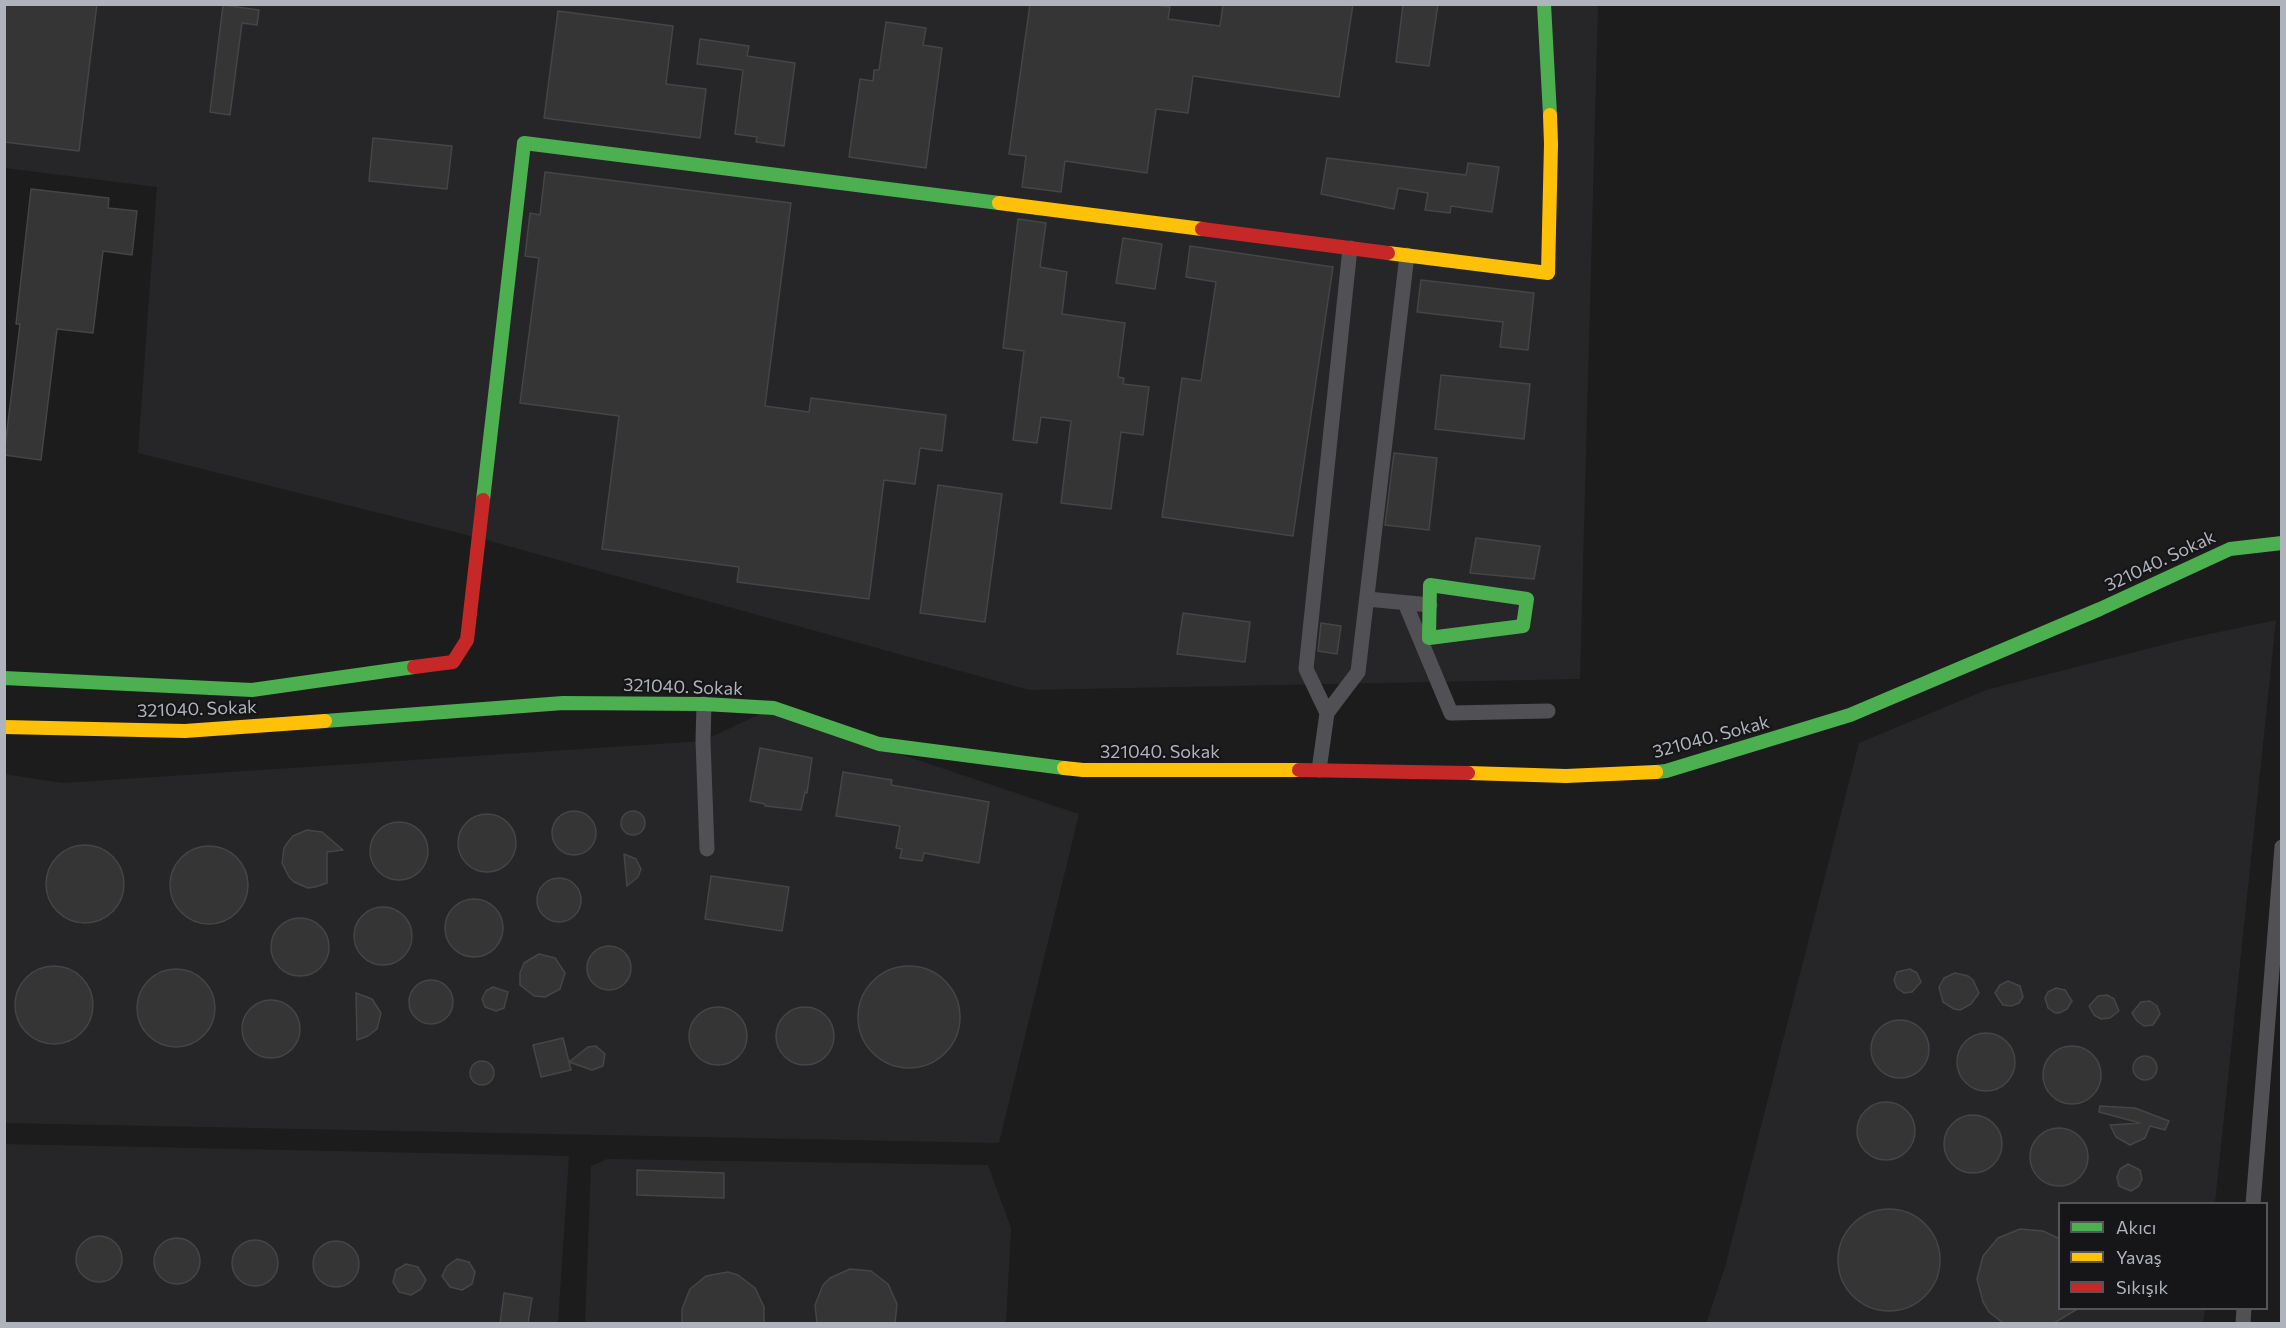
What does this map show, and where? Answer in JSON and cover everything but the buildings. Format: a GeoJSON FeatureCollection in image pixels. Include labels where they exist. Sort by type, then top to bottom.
{"type":"FeatureCollection","features":[{"type":"Feature","properties":{"kind":"street"},"geometry":{"type":"LineString","coordinates":[[4,678],[252,690],[453,662],[467,640],[524,143],[1548,273],[1551,144],[1545,4]]}},
{"type":"Feature","properties":{"kind":"street"},"geometry":{"type":"LineString","coordinates":[[1328,713],[1306,669],[1350,248]]}},
{"type":"Feature","properties":{"kind":"street"},"geometry":{"type":"LineString","coordinates":[[1320,770],[1328,713],[1358,672],[1407,255]]}},
{"type":"Feature","properties":{"kind":"street","name":"321040. Sokak"},"geometry":{"type":"LineString","coordinates":[[4,727],[184,731],[563,703],[704,704],[774,708],[879,744],[1083,770],[1320,770],[1566,776],[1666,771],[1850,715],[2100,609],[2230,549],[2282,543]]}},
{"type":"Feature","properties":{"kind":"street"},"geometry":{"type":"LineString","coordinates":[[1430,585],[1527,599],[1523,626],[1429,638],[1430,605],[1430,585]]}},
{"type":"Feature","properties":{"kind":"street"},"geometry":{"type":"LineString","coordinates":[[1367,598],[1430,605]]}},
{"type":"Feature","properties":{"kind":"street"},"geometry":{"type":"LineString","coordinates":[[1405,603],[1450,713],[1548,711]]}},
{"type":"Feature","properties":{"kind":"street"},"geometry":{"type":"LineString","coordinates":[[704,704],[707,849]]}},
{"type":"Feature","properties":{"kind":"street"},"geometry":{"type":"LineString","coordinates":[[2253,1202],[2278,934],[2282,847]]}},
{"type":"Feature","properties":{"kind":"shaded area"},"geometry":{"type":"Polygon","coordinates":[[[5,5],[1598,5],[1580,679],[1029,690],[479,538],[138,453],[157,187],[5,168],[5,5]]]}},
{"type":"Feature","properties":{"kind":"shaded area"},"geometry":{"type":"Polygon","coordinates":[[[2276,620],[2215,1202],[2058,1202],[2058,1310],[2205,1310],[2203,1323],[1706,1324],[1725,1267],[1859,743],[1986,690],[2186,639],[2276,620]]]}},
{"type":"Feature","properties":{"kind":"shaded area"},"geometry":{"type":"Polygon","coordinates":[[[768,710],[1079,814],[999,1143],[5,1123],[4,774],[63,783],[703,741],[768,710]]]}},
{"type":"Feature","properties":{"kind":"shaded area"},"geometry":{"type":"Polygon","coordinates":[[[5,1144],[569,1156],[558,1323],[5,1324],[5,1144]]]}},
{"type":"Feature","properties":{"kind":"shaded area"},"geometry":{"type":"Polygon","coordinates":[[[607,1159],[988,1165],[1011,1228],[1006,1323],[585,1324],[591,1166],[607,1159]]]}},
{"type":"Feature","properties":{"kind":"traffic: fast"},"geometry":{"type":"LineString","coordinates":[[1544,4],[1550,115]]}},
{"type":"Feature","properties":{"kind":"traffic: fast"},"geometry":{"type":"LineString","coordinates":[[483,500],[524,143],[999,203]]}},
{"type":"Feature","properties":{"kind":"traffic: fast"},"geometry":{"type":"LineString","coordinates":[[1656,772],[1666,771],[1850,715],[2100,609],[2230,549],[2282,543]]}},
{"type":"Feature","properties":{"kind":"traffic: fast"},"geometry":{"type":"LineString","coordinates":[[1430,585],[1527,599],[1523,626],[1429,638],[1430,585]]}},
{"type":"Feature","properties":{"kind":"traffic: fast"},"geometry":{"type":"LineString","coordinates":[[4,678],[252,690],[414,667]]}},
{"type":"Feature","properties":{"kind":"traffic: fast"},"geometry":{"type":"LineString","coordinates":[[325,721],[563,703],[704,704],[774,708],[879,744],[1064,768]]}},
{"type":"Feature","properties":{"kind":"traffic: slow"},"geometry":{"type":"LineString","coordinates":[[1388,253],[1548,273],[1550,115]]}},
{"type":"Feature","properties":{"kind":"traffic: slow"},"geometry":{"type":"LineString","coordinates":[[999,203],[1202,229]]}},
{"type":"Feature","properties":{"kind":"traffic: slow"},"geometry":{"type":"LineString","coordinates":[[4,727],[185,731],[325,721]]}},
{"type":"Feature","properties":{"kind":"traffic: slow"},"geometry":{"type":"LineString","coordinates":[[1064,768],[1083,770],[1299,770]]}},
{"type":"Feature","properties":{"kind":"traffic: slow"},"geometry":{"type":"LineString","coordinates":[[1468,773],[1566,776],[1656,772]]}},
{"type":"Feature","properties":{"kind":"traffic: jam"},"geometry":{"type":"LineString","coordinates":[[1202,229],[1388,253]]}},
{"type":"Feature","properties":{"kind":"traffic: jam"},"geometry":{"type":"LineString","coordinates":[[414,667],[453,662],[467,640],[483,500]]}},
{"type":"Feature","properties":{"kind":"traffic: jam"},"geometry":{"type":"LineString","coordinates":[[1299,770],[1468,773]]}}]}
